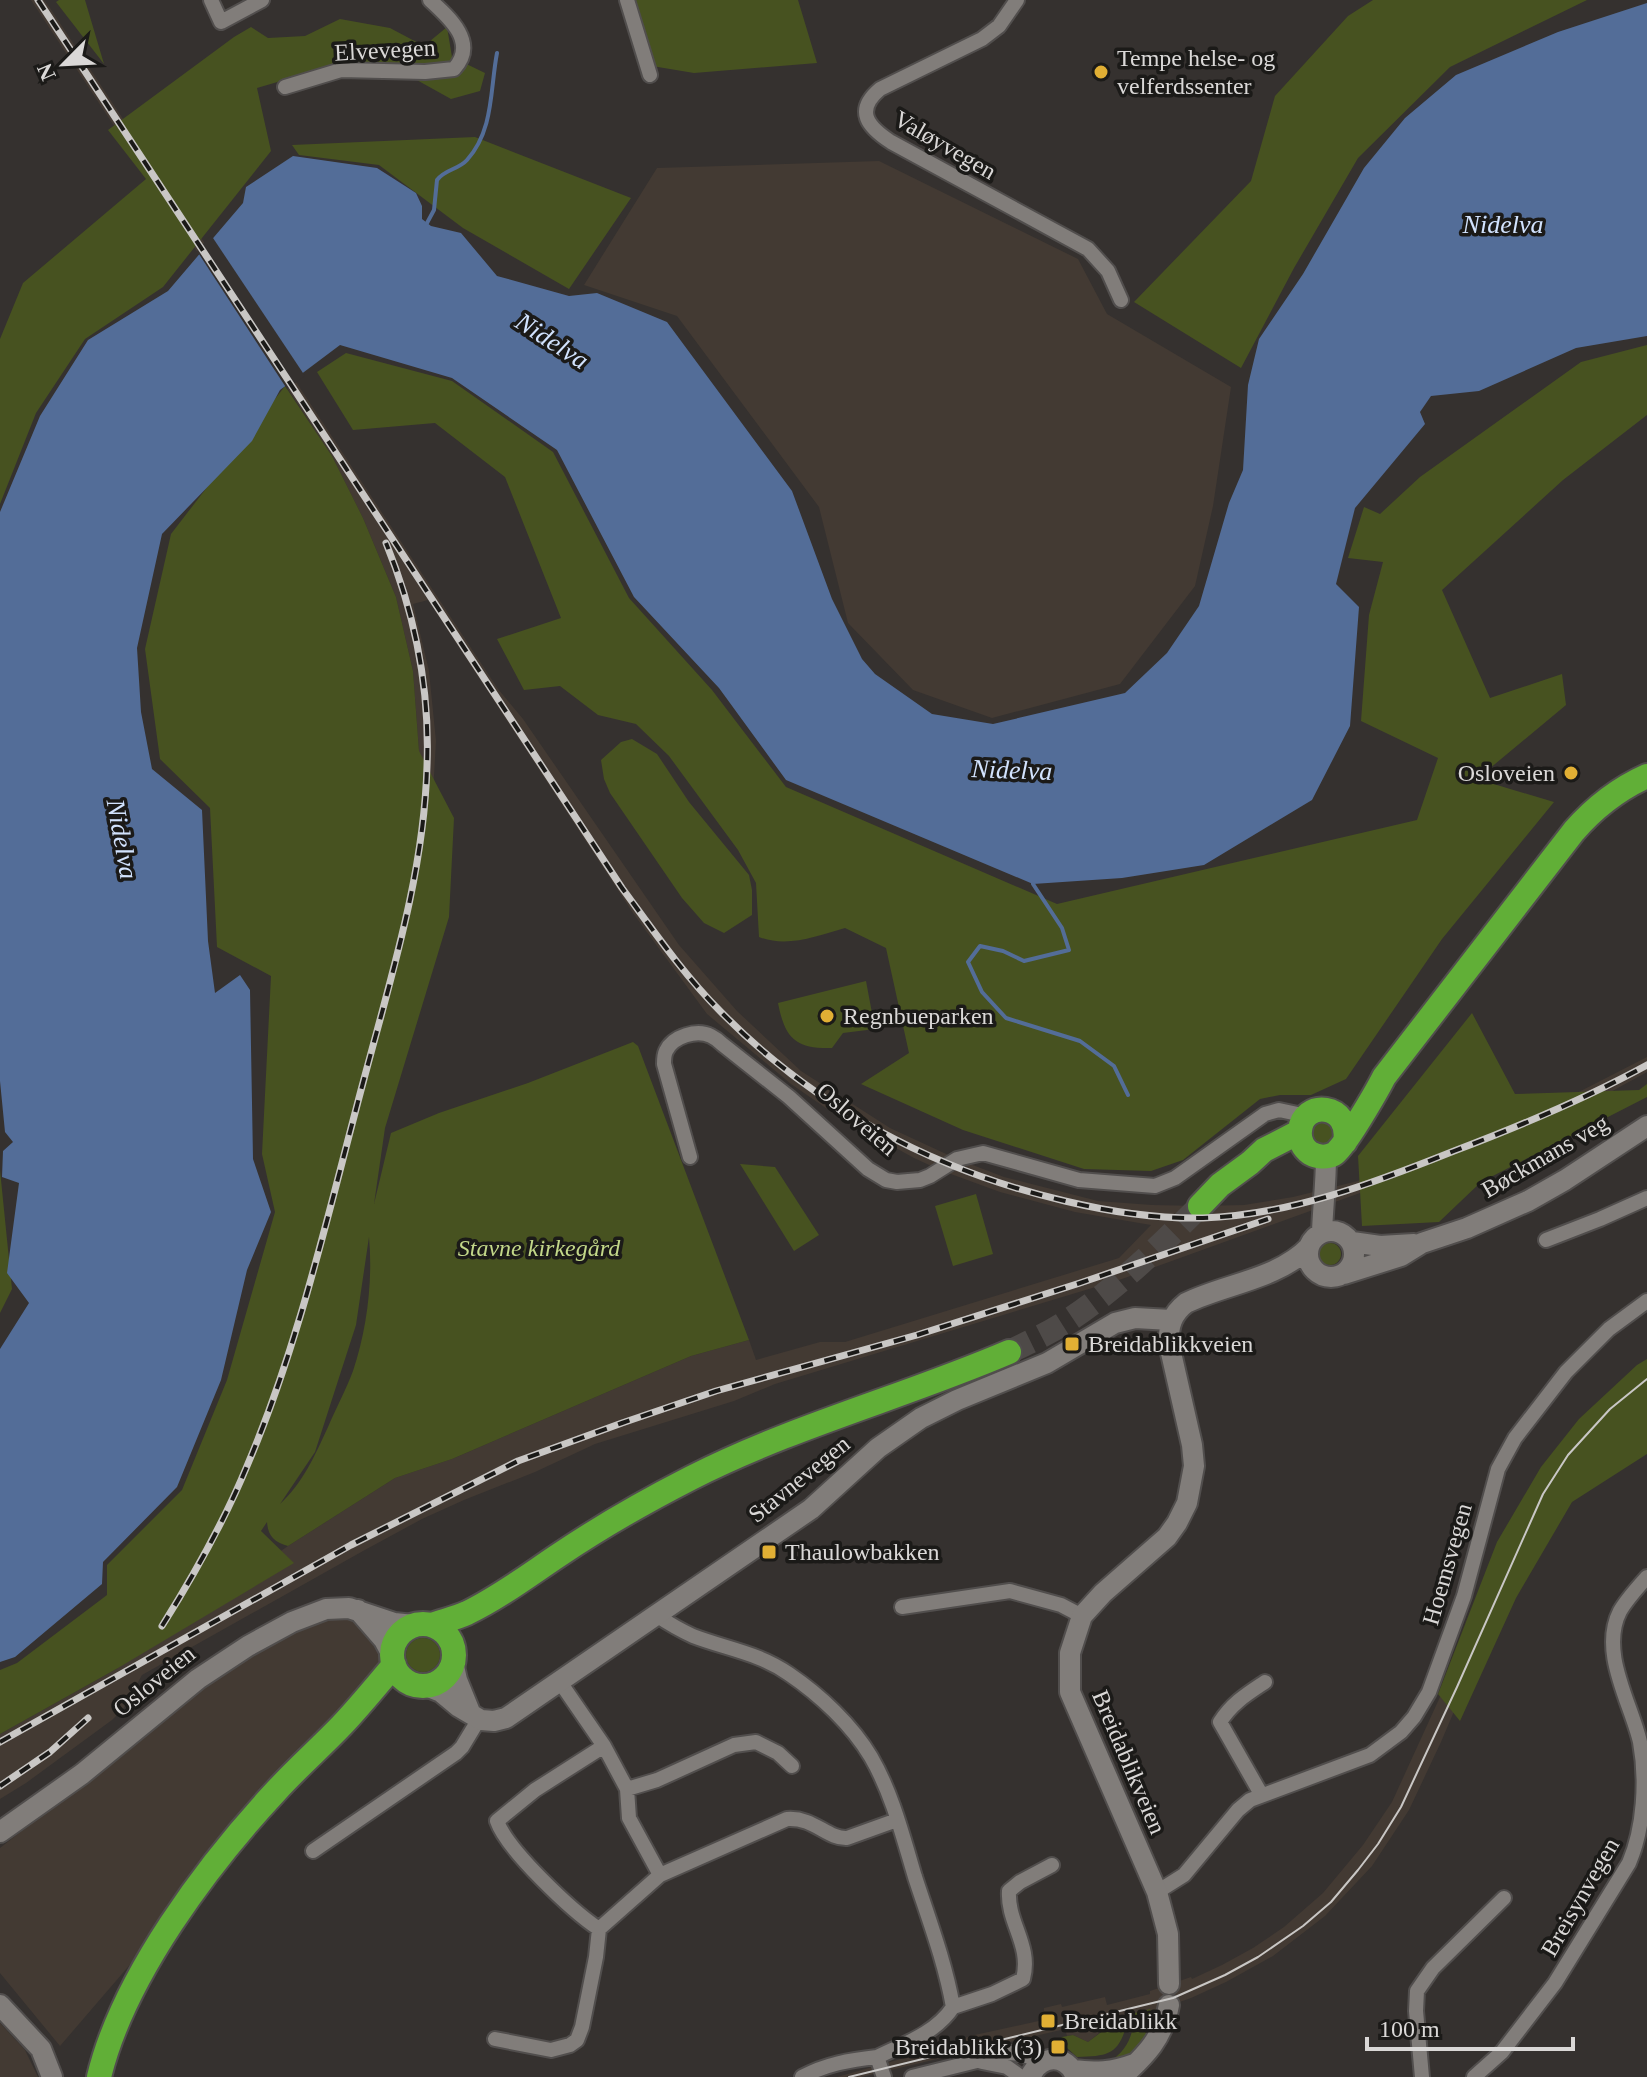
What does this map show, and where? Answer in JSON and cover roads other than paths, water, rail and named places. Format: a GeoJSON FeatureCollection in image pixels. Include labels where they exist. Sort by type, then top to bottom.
{"type":"FeatureCollection","features":[{"type":"Feature","properties":{"kind":"highway"},"geometry":{"type":"LineString","coordinates":[[1250,1163],[1328,1151],[1355,1124],[1384,1077],[1574,831],[1609,797],[1647,776]]}},
{"type":"Feature","properties":{"kind":"highway"},"geometry":{"type":"LineString","coordinates":[[1200,1206],[1229,1177],[1264,1150],[1384,1077]]}},
{"type":"Feature","properties":{"kind":"highway"},"geometry":{"type":"LineString","coordinates":[[1312,1119],[1341,1118],[1345,1125],[1328,1151]]}},
{"type":"Feature","properties":{"kind":"highway"},"geometry":{"type":"LineString","coordinates":[[1312,1119],[1304,1147],[1328,1151]]}},
{"type":"Feature","properties":{"kind":"highway"},"geometry":{"type":"LineString","coordinates":[[342,1725],[396,1689],[436,1683],[444,1678],[476,1624],[519,1584],[632,1509],[729,1460],[1009,1352]]}},
{"type":"Feature","properties":{"kind":"highway"},"geometry":{"type":"LineString","coordinates":[[421,1685],[399,1675],[393,1660],[394,1645],[399,1636],[423,1625],[465,1614],[519,1584]]}},
{"type":"Feature","properties":{"kind":"highway"},"geometry":{"type":"LineString","coordinates":[[423,1625],[447,1635],[454,1657]]}},
{"type":"Feature","properties":{"kind":"highway"},"geometry":{"type":"LineString","coordinates":[[99,2077],[104,2055],[121,2014],[166,1933],[239,1834],[276,1791],[342,1725],[393,1660]]}},
{"type":"Feature","properties":{"kind":"street"},"geometry":{"type":"LineString","coordinates":[[211,0],[221,22],[262,0]]}},
{"type":"Feature","properties":{"kind":"street","name":"Elvevegen"},"geometry":{"type":"LineString","coordinates":[[285,87],[341,70],[425,72],[454,69],[461,60],[464,46],[456,26],[430,0]]}},
{"type":"Feature","properties":{"kind":"street"},"geometry":{"type":"LineString","coordinates":[[627,0],[650,75]]}},
{"type":"Feature","properties":{"kind":"street","name":"Valøyvegen"},"geometry":{"type":"LineString","coordinates":[[1017,0],[999,26],[982,39],[880,89],[870,97],[866,117],[879,134],[891,142],[1088,249],[1108,271],[1121,300]]}},
{"type":"Feature","properties":{"kind":"street","name":"Osloveien"},"geometry":{"type":"LineString","coordinates":[[690,1157],[664,1064],[666,1051],[674,1041],[702,1033],[722,1044],[789,1097],[878,1177],[897,1182],[920,1180],[957,1159],[983,1153],[1079,1180],[1155,1186],[1175,1178],[1265,1114],[1279,1110],[1312,1119]]}},
{"type":"Feature","properties":{"kind":"street","name":"Bøckmans veg"},"geometry":{"type":"LineString","coordinates":[[1344,1274],[1401,1256],[1422,1243],[1467,1228],[1528,1201],[1647,1126]]}},
{"type":"Feature","properties":{"kind":"street"},"geometry":{"type":"LineString","coordinates":[[1319,1274],[1308,1260],[1330,1238],[1332,1205],[1326,1194],[1328,1151]]}},
{"type":"Feature","properties":{"kind":"street"},"geometry":{"type":"LineString","coordinates":[[1546,1240],[1647,1198]]}},
{"type":"Feature","properties":{"kind":"street"},"geometry":{"type":"LineString","coordinates":[[1257,1277],[1306,1273],[1336,1277],[1344,1274],[1354,1260],[1355,1251],[1330,1238]]}},
{"type":"Feature","properties":{"kind":"street"},"geometry":{"type":"LineString","coordinates":[[1171,1320],[1186,1303],[1257,1277],[1330,1238]]}},
{"type":"Feature","properties":{"kind":"street","name":"Bøckmans veg"},"geometry":{"type":"LineString","coordinates":[[1330,1238],[1380,1246],[1422,1243]]}},
{"type":"Feature","properties":{"kind":"street","name":"Hoemsvegen"},"geometry":{"type":"LineString","coordinates":[[1157,1892],[1184,1875],[1238,1810],[1250,1800],[1370,1755],[1401,1732],[1414,1717],[1429,1692],[1464,1596],[1486,1508],[1503,1459],[1523,1427],[1566,1372],[1609,1329],[1647,1301]]}},
{"type":"Feature","properties":{"kind":"street","name":"Stavnevegen"},"geometry":{"type":"LineString","coordinates":[[474,1716],[494,1721],[506,1718],[560,1682],[811,1509],[878,1448],[921,1418],[1047,1363],[1123,1319],[1171,1320]]}},
{"type":"Feature","properties":{"kind":"street","name":"Breidablikveien"},"geometry":{"type":"LineString","coordinates":[[1169,1984],[1168,1934],[1157,1892],[1070,1692],[1070,1653],[1082,1616],[1103,1593],[1167,1537],[1187,1503],[1194,1466],[1188,1424],[1169,1344],[1171,1320]]}},
{"type":"Feature","properties":{"kind":"street","name":"Breisynvegen"},"geometry":{"type":"LineString","coordinates":[[1474,2077],[1502,2052],[1555,1983],[1629,1863],[1637,1844],[1645,1782],[1640,1743],[1622,1690],[1614,1643],[1620,1612],[1647,1577]]}},
{"type":"Feature","properties":{"kind":"street"},"geometry":{"type":"LineString","coordinates":[[902,1607],[1010,1591],[1061,1605],[1082,1616]]}},
{"type":"Feature","properties":{"kind":"street","name":"Osloveien"},"geometry":{"type":"LineString","coordinates":[[0,1832],[82,1774],[198,1679],[292,1622],[326,1609],[349,1608],[394,1623],[423,1625]]}},
{"type":"Feature","properties":{"kind":"street"},"geometry":{"type":"LineString","coordinates":[[358,1610],[384,1640],[393,1660]]}},
{"type":"Feature","properties":{"kind":"street"},"geometry":{"type":"LineString","coordinates":[[656,1615],[696,1637],[763,1659],[790,1675],[815,1694],[860,1741],[872,1759],[897,1820],[945,1970],[953,2007]]}},
{"type":"Feature","properties":{"kind":"street"},"geometry":{"type":"LineString","coordinates":[[313,1851],[462,1747],[474,1716],[457,1680],[454,1657]]}},
{"type":"Feature","properties":{"kind":"street"},"geometry":{"type":"LineString","coordinates":[[560,1682],[604,1746],[627,1789],[629,1818],[660,1875]]}},
{"type":"Feature","properties":{"kind":"street"},"geometry":{"type":"LineString","coordinates":[[1261,1794],[1220,1722],[1241,1697],[1265,1682]]}},
{"type":"Feature","properties":{"kind":"street"},"geometry":{"type":"LineString","coordinates":[[421,1685],[441,1692],[474,1716]]}},
{"type":"Feature","properties":{"kind":"street"},"geometry":{"type":"LineString","coordinates":[[627,1789],[657,1780],[734,1745],[756,1742],[778,1753],[792,1766]]}},
{"type":"Feature","properties":{"kind":"street"},"geometry":{"type":"LineString","coordinates":[[599,1929],[585,1920],[516,1852],[497,1821],[535,1790],[604,1746]]}},
{"type":"Feature","properties":{"kind":"street"},"geometry":{"type":"LineString","coordinates":[[495,2039],[551,2050],[577,2040],[588,1999],[599,1929],[660,1875],[787,1819],[806,1821],[840,1838],[897,1820]]}},
{"type":"Feature","properties":{"kind":"street"},"geometry":{"type":"LineString","coordinates":[[802,2077],[821,2067],[877,2057],[928,2032],[953,2007],[992,1994],[1023,1979],[1026,1957],[1009,1903],[1009,1891],[1052,1865]]}},
{"type":"Feature","properties":{"kind":"street"},"geometry":{"type":"LineString","coordinates":[[1422,2077],[1417,1991],[1433,1968],[1504,1898]]}},
{"type":"Feature","properties":{"kind":"street"},"geometry":{"type":"LineString","coordinates":[[0,2005],[41,2049],[52,2077]]}},
{"type":"Feature","properties":{"kind":"street"},"geometry":{"type":"LineString","coordinates":[[912,2077],[1009,2053],[1020,2054],[1037,2069],[1056,2060],[1063,2061],[1075,2073],[1130,2070],[1163,2031],[1169,2005]]}},
{"type":"Feature","properties":{"kind":"street"},"geometry":{"type":"LineString","coordinates":[[877,2057],[884,2077]]}},
{"type":"Feature","properties":{"kind":"street"},"geometry":{"type":"LineString","coordinates":[[977,2062],[1007,2067],[1021,2077]]}},
{"type":"Feature","properties":{"kind":"water","name":"Nidelva"},"geometry":{"type":"Polygon","coordinates":[[[1647,3],[1647,336],[1576,348],[1479,391],[1431,396],[1420,412],[1425,424],[1355,508],[1336,584],[1359,607],[1350,726],[1312,800],[1204,865],[1122,878],[1033,884],[786,780],[719,688],[634,597],[557,450],[452,378],[340,345],[280,390],[252,441],[162,534],[137,648],[141,712],[152,769],[202,810],[208,941],[215,993],[240,975],[250,990],[253,1159],[271,1212],[247,1270],[221,1380],[177,1487],[103,1562],[102,1584],[15,1657],[0,1662],[0,1349],[29,1303],[7,1273],[19,1183],[2,1177],[3,1151],[13,1142],[5,1132],[0,1081],[0,512],[40,416],[88,340],[168,291],[243,203],[246,187],[293,156],[377,168],[416,193],[422,206],[422,219],[431,226],[461,233],[497,276],[569,296],[597,293],[667,322],[792,491],[832,599],[862,659],[875,674],[932,714],[993,724],[1125,693],[1167,653],[1199,606],[1229,503],[1243,470],[1248,385],[1259,339],[1303,274],[1364,168],[1405,118],[1456,75],[1558,32],[1647,3]]]}},
{"type":"Feature","properties":{"kind":"waterway"},"geometry":{"type":"LineString","coordinates":[[427,223],[434,210],[437,180],[467,160],[482,136],[490,109],[497,53]]}},
{"type":"Feature","properties":{"kind":"waterway"},"geometry":{"type":"LineString","coordinates":[[1033,884],[1062,928],[1069,950],[1024,961],[1003,951],[980,946],[968,962],[982,992],[1006,1018],[1080,1041],[1114,1066],[1128,1095]]}},
{"type":"Feature","properties":{"kind":"tunnel"},"geometry":{"type":"LineString","coordinates":[[1009,1352],[1062,1325],[1087,1308],[1121,1281],[1200,1206]]}},
{"type":"Feature","properties":{"kind":"tram line"},"geometry":{"type":"LineString","coordinates":[[849,2077],[1173,1998],[1258,1957],[1331,1902],[1378,1844],[1401,1807],[1543,1494],[1568,1455],[1610,1409],[1647,1379]]}},
{"type":"Feature","properties":{"kind":"railway"},"geometry":{"type":"LineString","coordinates":[[38,0],[622,888],[706,997],[756,1045],[836,1105],[923,1153],[1017,1188],[1117,1211],[1203,1218],[1268,1211],[1362,1185],[1528,1122],[1647,1065]]}},
{"type":"Feature","properties":{"kind":"railway"},"geometry":{"type":"LineString","coordinates":[[162,1626],[229,1507],[283,1372],[326,1226],[413,885],[425,806],[426,709],[413,624],[386,543]]}},
{"type":"Feature","properties":{"kind":"railway"},"geometry":{"type":"LineString","coordinates":[[0,1742],[351,1545],[518,1461],[716,1391],[917,1335],[1268,1219]]}},
{"type":"Feature","properties":{"kind":"railway"},"geometry":{"type":"LineString","coordinates":[[0,1786],[50,1752],[88,1718]]}},
{"type":"Feature","properties":{"kind":"place","name":"Tempe helse- og velferdssenter"},"geometry":{"type":"Point","coordinates":[1101,72]}},
{"type":"Feature","properties":{"kind":"place","name":"Osloveien"},"geometry":{"type":"Point","coordinates":[1571,773]}},
{"type":"Feature","properties":{"kind":"place","name":"Regnbueparken"},"geometry":{"type":"Point","coordinates":[827,1016]}},
{"type":"Feature","properties":{"kind":"place","name":"Breidablikkveien"},"geometry":{"type":"Point","coordinates":[1072,1344]}},
{"type":"Feature","properties":{"kind":"place","name":"Thaulowbakken"},"geometry":{"type":"Point","coordinates":[769,1552]}},
{"type":"Feature","properties":{"kind":"place","name":"Breidablikk"},"geometry":{"type":"Point","coordinates":[1048,2021]}},
{"type":"Feature","properties":{"kind":"place","name":"Breidablikk (3)"},"geometry":{"type":"Point","coordinates":[1058,2047]}},
{"type":"Feature","properties":{"kind":"park label","name":"Stavne kirkegård"},"geometry":{"type":"Point","coordinates":[539,1248]}}]}
